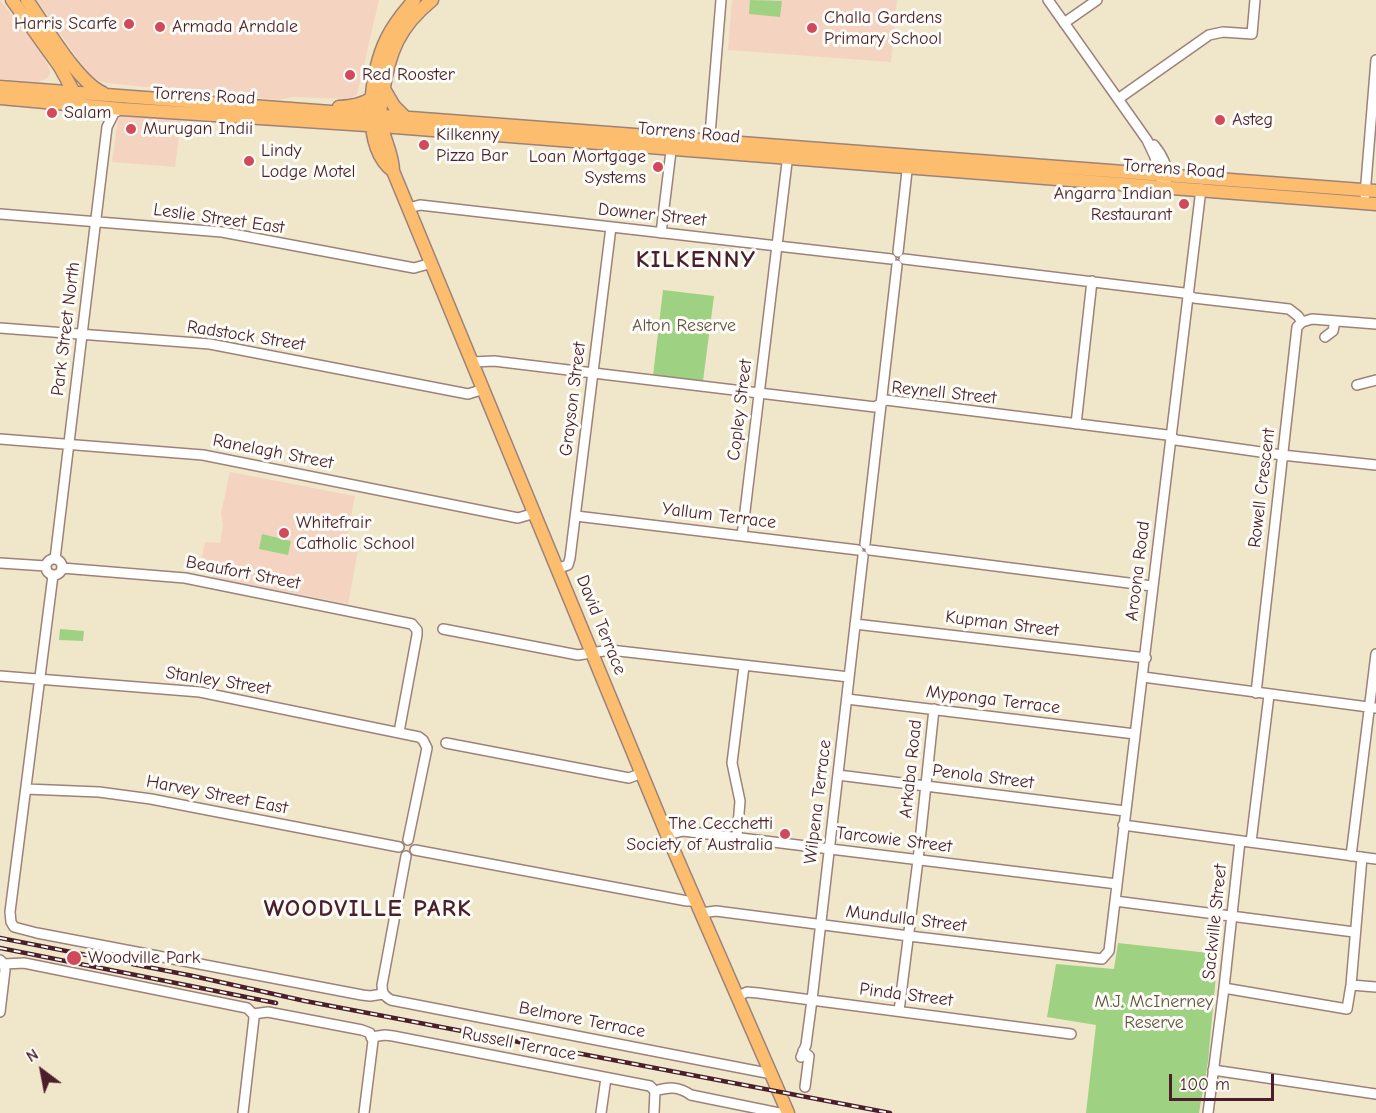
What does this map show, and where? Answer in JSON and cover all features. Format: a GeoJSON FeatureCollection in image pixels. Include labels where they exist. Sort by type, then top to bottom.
{"type":"FeatureCollection","features":[{"type":"Feature","properties":{"kind":"main road"},"geometry":{"type":"LineString","coordinates":[[12,0],[80,99]]}},
{"type":"Feature","properties":{"kind":"main road"},"geometry":{"type":"LineString","coordinates":[[27,0],[80,75],[92,87],[112,96]]}},
{"type":"Feature","properties":{"kind":"main road"},"geometry":{"type":"LineString","coordinates":[[376,121],[372,98],[378,61],[387,37],[397,20],[414,0]]}},
{"type":"Feature","properties":{"kind":"main road"},"geometry":{"type":"LineString","coordinates":[[376,121],[393,48],[416,14],[432,0]]}},
{"type":"Feature","properties":{"kind":"main road"},"geometry":{"type":"LineString","coordinates":[[38,16],[36,23],[80,87],[80,99]]}},
{"type":"Feature","properties":{"kind":"main road"},"geometry":{"type":"LineString","coordinates":[[43,92],[56,86],[60,81],[60,68]]}},
{"type":"Feature","properties":{"kind":"main road","name":"Torrens Road"},"geometry":{"type":"LineString","coordinates":[[0,87],[43,92],[122,109],[351,125],[405,117],[580,136]]}},
{"type":"Feature","properties":{"kind":"main road"},"geometry":{"type":"LineString","coordinates":[[384,88],[394,106],[405,117]]}},
{"type":"Feature","properties":{"kind":"main road","name":"Torrens Road"},"geometry":{"type":"LineString","coordinates":[[0,98],[80,99],[112,96],[329,111],[376,121],[1164,179],[1370,197]]}},
{"type":"Feature","properties":{"kind":"main road"},"geometry":{"type":"LineString","coordinates":[[329,111],[339,106],[351,107],[362,104],[372,98]]}},
{"type":"Feature","properties":{"kind":"main road","name":"David Terrace"},"geometry":{"type":"LineString","coordinates":[[376,121],[378,149],[386,165],[393,171]]}},
{"type":"Feature","properties":{"kind":"main road","name":"David Terrace"},"geometry":{"type":"LineString","coordinates":[[376,121],[393,161],[393,171],[559,568],[667,835],[788,1113]]}},
{"type":"Feature","properties":{"kind":"main road"},"geometry":{"type":"LineString","coordinates":[[351,125],[378,149]]}},
{"type":"Feature","properties":{"kind":"main road","name":"Torrens Road"},"geometry":{"type":"LineString","coordinates":[[1164,179],[1202,189],[1370,197]]}},
{"type":"Feature","properties":{"kind":"street"},"geometry":{"type":"LineString","coordinates":[[709,146],[721,0]]}},
{"type":"Feature","properties":{"kind":"street"},"geometry":{"type":"LineString","coordinates":[[1048,0],[1147,140],[1164,179]]}},
{"type":"Feature","properties":{"kind":"street"},"geometry":{"type":"LineString","coordinates":[[1064,23],[1096,0]]}},
{"type":"Feature","properties":{"kind":"street"},"geometry":{"type":"LineString","coordinates":[[1118,99],[1209,35],[1222,32],[1252,34],[1255,0]]}},
{"type":"Feature","properties":{"kind":"street"},"geometry":{"type":"LineString","coordinates":[[1370,197],[1376,60]]}},
{"type":"Feature","properties":{"kind":"street","name":"Park Street North"},"geometry":{"type":"LineString","coordinates":[[55,560],[107,127],[114,113],[122,109]]}},
{"type":"Feature","properties":{"kind":"street"},"geometry":{"type":"LineString","coordinates":[[661,233],[672,143]]}},
{"type":"Feature","properties":{"kind":"street","name":"Copley Street"},"geometry":{"type":"LineString","coordinates":[[742,536],[788,152]]}},
{"type":"Feature","properties":{"kind":"street","name":"Wilpena Terrace"},"geometry":{"type":"LineString","coordinates":[[805,1087],[809,1056],[802,1054],[806,1045],[812,1000],[908,161]]}},
{"type":"Feature","properties":{"kind":"street","name":"Aroona Road"},"geometry":{"type":"LineString","coordinates":[[1106,956],[1109,951],[1123,825],[1146,658],[1152,586],[1202,189]]}},
{"type":"Feature","properties":{"kind":"street","name":"Downer Street"},"geometry":{"type":"LineString","coordinates":[[409,208],[420,205],[1183,292],[1194,298],[1289,309],[1302,322]]}},
{"type":"Feature","properties":{"kind":"street","name":"Leslie Street East"},"geometry":{"type":"LineString","coordinates":[[0,214],[222,232],[414,268],[432,264]]}},
{"type":"Feature","properties":{"kind":"street","name":"Grayson Street"},"geometry":{"type":"LineString","coordinates":[[559,568],[568,565],[576,516],[611,227]]}},
{"type":"Feature","properties":{"kind":"street"},"geometry":{"type":"LineString","coordinates":[[1076,424],[1092,281]]}},
{"type":"Feature","properties":{"kind":"street"},"geometry":{"type":"LineString","coordinates":[[1302,322],[1312,319],[1376,324]]}},
{"type":"Feature","properties":{"kind":"street"},"geometry":{"type":"LineString","coordinates":[[1325,337],[1333,331],[1335,321]]}},
{"type":"Feature","properties":{"kind":"street","name":"Rowell Crescent"},"geometry":{"type":"LineString","coordinates":[[1256,693],[1282,455],[1298,327],[1302,322]]}},
{"type":"Feature","properties":{"kind":"street","name":"Radstock Street"},"geometry":{"type":"LineString","coordinates":[[0,328],[210,344],[468,394],[484,389]]}},
{"type":"Feature","properties":{"kind":"street","name":"Reynell Street"},"geometry":{"type":"LineString","coordinates":[[473,362],[494,361],[875,407],[886,400],[1172,437],[1176,440],[1282,455],[1376,465]]}},
{"type":"Feature","properties":{"kind":"street"},"geometry":{"type":"LineString","coordinates":[[1357,385],[1376,380]]}},
{"type":"Feature","properties":{"kind":"street","name":"Ranelagh Street"},"geometry":{"type":"LineString","coordinates":[[0,439],[203,455],[518,518],[535,513]]}},
{"type":"Feature","properties":{"kind":"street","name":"Yallum Terrace"},"geometry":{"type":"LineString","coordinates":[[576,516],[1152,586]]}},
{"type":"Feature","properties":{"kind":"street"},"geometry":{"type":"LineString","coordinates":[[46,566],[48,562],[55,560],[60,562],[62,568],[58,574],[52,575]]}},
{"type":"Feature","properties":{"kind":"street"},"geometry":{"type":"LineString","coordinates":[[0,563],[46,566]]}},
{"type":"Feature","properties":{"kind":"street"},"geometry":{"type":"LineString","coordinates":[[46,566],[52,575]]}},
{"type":"Feature","properties":{"kind":"street","name":"Beaufort Street"},"geometry":{"type":"LineString","coordinates":[[62,568],[185,578],[408,622],[414,626],[417,635],[399,732]]}},
{"type":"Feature","properties":{"kind":"street"},"geometry":{"type":"LineString","coordinates":[[6,923],[10,912],[52,575]]}},
{"type":"Feature","properties":{"kind":"street","name":"Kupman Street"},"geometry":{"type":"LineString","coordinates":[[855,624],[1146,658]]}},
{"type":"Feature","properties":{"kind":"street"},"geometry":{"type":"LineString","coordinates":[[443,628],[578,655],[610,650],[849,677]]}},
{"type":"Feature","properties":{"kind":"street"},"geometry":{"type":"LineString","coordinates":[[1351,856],[1372,708],[1376,654]]}},
{"type":"Feature","properties":{"kind":"street"},"geometry":{"type":"LineString","coordinates":[[737,837],[740,801],[732,763],[744,666]]}},
{"type":"Feature","properties":{"kind":"street","name":"Stanley Street"},"geometry":{"type":"LineString","coordinates":[[0,676],[200,692],[419,737],[426,744],[426,753],[408,840]]}},
{"type":"Feature","properties":{"kind":"street"},"geometry":{"type":"LineString","coordinates":[[1143,677],[1372,708]]}},
{"type":"Feature","properties":{"kind":"street"},"geometry":{"type":"LineString","coordinates":[[1251,842],[1269,695]]}},
{"type":"Feature","properties":{"kind":"street","name":"Myponga Terrace"},"geometry":{"type":"LineString","coordinates":[[847,699],[1135,734]]}},
{"type":"Feature","properties":{"kind":"street","name":"Arkaba Road"},"geometry":{"type":"LineString","coordinates":[[899,1011],[934,709]]}},
{"type":"Feature","properties":{"kind":"street"},"geometry":{"type":"LineString","coordinates":[[446,743],[629,778],[642,773]]}},
{"type":"Feature","properties":{"kind":"street","name":"Penola Street"},"geometry":{"type":"LineString","coordinates":[[838,775],[1125,811]]}},
{"type":"Feature","properties":{"kind":"street","name":"Harvey Street East"},"geometry":{"type":"LineString","coordinates":[[26,789],[99,792],[152,799],[399,847]]}},
{"type":"Feature","properties":{"kind":"street"},"geometry":{"type":"LineString","coordinates":[[1123,825],[1376,859]]}},
{"type":"Feature","properties":{"kind":"street","name":"Tarcowie Street"},"geometry":{"type":"LineString","coordinates":[[667,835],[683,831],[1117,884]]}},
{"type":"Feature","properties":{"kind":"street"},"geometry":{"type":"LineString","coordinates":[[406,856],[402,854],[399,847],[401,843],[408,840],[414,844],[415,849]]}},
{"type":"Feature","properties":{"kind":"street","name":"Sackville Street"},"geometry":{"type":"LineString","coordinates":[[1208,1113],[1240,841]]}},
{"type":"Feature","properties":{"kind":"street"},"geometry":{"type":"LineString","coordinates":[[415,849],[687,901],[698,907]]}},
{"type":"Feature","properties":{"kind":"street"},"geometry":{"type":"LineString","coordinates":[[406,856],[411,855],[415,849]]}},
{"type":"Feature","properties":{"kind":"street"},"geometry":{"type":"LineString","coordinates":[[384,996],[382,985],[406,856]]}},
{"type":"Feature","properties":{"kind":"street"},"geometry":{"type":"LineString","coordinates":[[1224,988],[1347,1009],[1362,857]]}},
{"type":"Feature","properties":{"kind":"street"},"geometry":{"type":"LineString","coordinates":[[1115,901],[1354,932]]}},
{"type":"Feature","properties":{"kind":"street","name":"Mundulla Street"},"geometry":{"type":"LineString","coordinates":[[698,907],[909,936],[1102,959],[1106,956]]}},
{"type":"Feature","properties":{"kind":"street","name":"Belmore Terrace"},"geometry":{"type":"LineString","coordinates":[[6,923],[49,935],[362,995],[384,996],[402,1002],[772,1074]]}},
{"type":"Feature","properties":{"kind":"street"},"geometry":{"type":"LineString","coordinates":[[0,1012],[5,970],[2,962]]}},
{"type":"Feature","properties":{"kind":"street","name":"Russell Terrace"},"geometry":{"type":"LineString","coordinates":[[2,962],[24,963],[248,1008],[254,1016],[268,1012],[362,1030],[370,1033],[371,1037],[385,1035],[650,1086],[655,1091],[673,1087],[691,1095],[779,1113]]}},
{"type":"Feature","properties":{"kind":"street"},"geometry":{"type":"LineString","coordinates":[[1351,985],[1376,987]]}},
{"type":"Feature","properties":{"kind":"street","name":"Pinda Street"},"geometry":{"type":"LineString","coordinates":[[738,996],[747,992],[1071,1034]]}},
{"type":"Feature","properties":{"kind":"street"},"geometry":{"type":"LineString","coordinates":[[243,1113],[254,1016]]}},
{"type":"Feature","properties":{"kind":"street"},"geometry":{"type":"LineString","coordinates":[[364,1113],[373,1041],[371,1037]]}},
{"type":"Feature","properties":{"kind":"street"},"geometry":{"type":"LineString","coordinates":[[1213,1070],[1376,1094]]}},
{"type":"Feature","properties":{"kind":"street"},"geometry":{"type":"LineString","coordinates":[[601,1113],[606,1078]]}},
{"type":"Feature","properties":{"kind":"street"},"geometry":{"type":"LineString","coordinates":[[654,1113],[655,1091]]}},
{"type":"Feature","properties":{"kind":"shaded area"},"geometry":{"type":"Polygon","coordinates":[[[0,0],[42,53],[50,70],[47,78],[38,82],[0,79],[0,0]]]}},
{"type":"Feature","properties":{"kind":"shaded area"},"geometry":{"type":"Polygon","coordinates":[[[37,0],[379,0],[357,95],[349,99],[293,97],[278,100],[107,83],[97,80],[82,65],[37,0]]]}},
{"type":"Feature","properties":{"kind":"shaded area","name":"Challa Gardens Primary School"},"geometry":{"type":"Polygon","coordinates":[[[732,0],[897,0],[891,62],[728,50],[732,0]]]}},
{"type":"Feature","properties":{"kind":"shaded area"},"geometry":{"type":"Polygon","coordinates":[[[121,115],[181,120],[175,167],[112,162],[118,119],[121,115]]]}},
{"type":"Feature","properties":{"kind":"shaded area","name":"Whitefrair Catholic School"},"geometry":{"type":"Polygon","coordinates":[[[230,472],[355,496],[345,548],[358,551],[348,604],[213,578],[214,574],[199,572],[205,542],[220,543],[223,525],[221,514],[230,472]]]}},
{"type":"Feature","properties":{"kind":"green space"},"geometry":{"type":"Polygon","coordinates":[[[750,0],[782,1],[780,17],[749,14],[750,0]]]}},
{"type":"Feature","properties":{"kind":"green space","name":"Alton Reserve"},"geometry":{"type":"Polygon","coordinates":[[[663,290],[714,296],[703,381],[653,376],[663,290]]]}},
{"type":"Feature","properties":{"kind":"green space"},"geometry":{"type":"Polygon","coordinates":[[[262,534],[291,541],[288,555],[259,549],[262,534]]]}},
{"type":"Feature","properties":{"kind":"green space"},"geometry":{"type":"Polygon","coordinates":[[[60,629],[84,631],[83,641],[59,640],[60,629]]]}},
{"type":"Feature","properties":{"kind":"green space","name":"M.J. McInerney Reserve"},"geometry":{"type":"Polygon","coordinates":[[[1118,943],[1218,954],[1208,1062],[1199,1113],[1086,1113],[1096,1025],[1047,1017],[1056,964],[1114,969],[1118,943]]]}},
{"type":"Feature","properties":{"kind":"railway"},"geometry":{"type":"LineString","coordinates":[[0,938],[193,976],[305,1001],[890,1113]]}},
{"type":"Feature","properties":{"kind":"railway"},"geometry":{"type":"LineString","coordinates":[[0,948],[276,1003]]}},
{"type":"Feature","properties":{"kind":"place","name":"Harris Scarfe"},"geometry":{"type":"Point","coordinates":[129,24]}},
{"type":"Feature","properties":{"kind":"place","name":"Armada Arndale"},"geometry":{"type":"Point","coordinates":[160,27]}},
{"type":"Feature","properties":{"kind":"place","name":"Challa Gardens Primary School"},"geometry":{"type":"Point","coordinates":[812,28]}},
{"type":"Feature","properties":{"kind":"place","name":"Red Rooster"},"geometry":{"type":"Point","coordinates":[350,75]}},
{"type":"Feature","properties":{"kind":"place","name":"Salam"},"geometry":{"type":"Point","coordinates":[52,113]}},
{"type":"Feature","properties":{"kind":"place","name":"Asteg"},"geometry":{"type":"Point","coordinates":[1220,120]}},
{"type":"Feature","properties":{"kind":"place","name":"Murugan Indii"},"geometry":{"type":"Point","coordinates":[131,129]}},
{"type":"Feature","properties":{"kind":"place","name":"Kilkenny Pizza Bar"},"geometry":{"type":"Point","coordinates":[424,145]}},
{"type":"Feature","properties":{"kind":"place","name":"Lindy Lodge Motel"},"geometry":{"type":"Point","coordinates":[249,161]}},
{"type":"Feature","properties":{"kind":"place","name":"Loan Mortgage Systems"},"geometry":{"type":"Point","coordinates":[658,167]}},
{"type":"Feature","properties":{"kind":"place","name":"Angarra Indian Restaurant"},"geometry":{"type":"Point","coordinates":[1184,204]}},
{"type":"Feature","properties":{"kind":"place","name":"Whitefrair Catholic School"},"geometry":{"type":"Point","coordinates":[284,533]}},
{"type":"Feature","properties":{"kind":"place","name":"The Cecchetti Society of Australia"},"geometry":{"type":"Point","coordinates":[785,834]}},
{"type":"Feature","properties":{"kind":"place","name":"Woodville Park"},"geometry":{"type":"Point","coordinates":[74,958]}},
{"type":"Feature","properties":{"kind":"district","name":"KILKENNY"},"geometry":{"type":"Point","coordinates":[696,260]}},
{"type":"Feature","properties":{"kind":"district","name":"WOODVILLE PARK"},"geometry":{"type":"Point","coordinates":[368,909]}}]}
